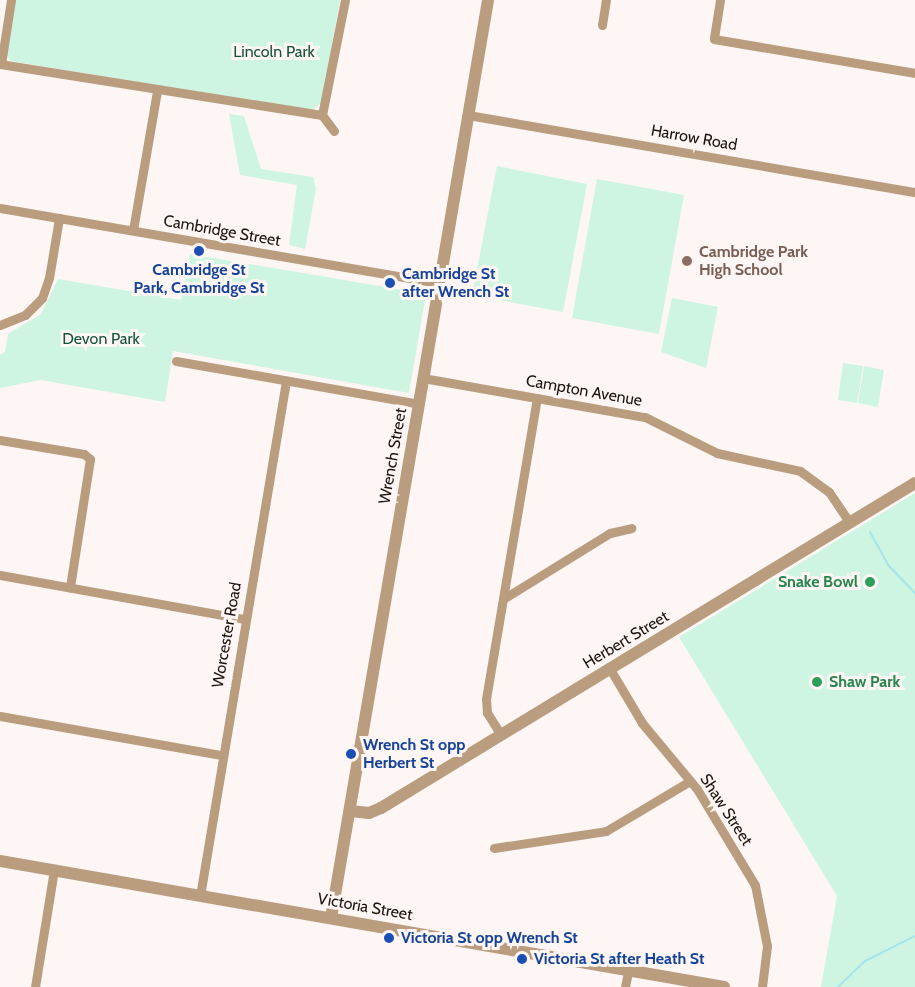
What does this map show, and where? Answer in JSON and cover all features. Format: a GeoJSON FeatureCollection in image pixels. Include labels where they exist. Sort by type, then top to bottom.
{"type":"FeatureCollection","features":[{"type":"Feature","properties":{"kind":"street"},"geometry":{"type":"LineString","coordinates":[[11,0],[0,64],[157,91],[322,115],[334,131]]}},
{"type":"Feature","properties":{"kind":"street"},"geometry":{"type":"LineString","coordinates":[[322,115],[345,0]]}},
{"type":"Feature","properties":{"kind":"street","name":"Wrench Street"},"geometry":{"type":"LineString","coordinates":[[331,918],[488,0]]}},
{"type":"Feature","properties":{"kind":"street"},"geometry":{"type":"LineString","coordinates":[[602,25],[606,0]]}},
{"type":"Feature","properties":{"kind":"street"},"geometry":{"type":"LineString","coordinates":[[720,0],[714,39],[915,74]]}},
{"type":"Feature","properties":{"kind":"street"},"geometry":{"type":"LineString","coordinates":[[133,230],[157,91]]}},
{"type":"Feature","properties":{"kind":"street","name":"Harrow Road"},"geometry":{"type":"LineString","coordinates":[[468,115],[915,192]]}},
{"type":"Feature","properties":{"kind":"street","name":"Cambridge Street"},"geometry":{"type":"LineString","coordinates":[[0,208],[439,283]]}},
{"type":"Feature","properties":{"kind":"street"},"geometry":{"type":"LineString","coordinates":[[0,325],[25,315],[42,298],[50,278],[59,218]]}},
{"type":"Feature","properties":{"kind":"street"},"geometry":{"type":"LineString","coordinates":[[176,361],[419,404]]}},
{"type":"Feature","properties":{"kind":"street","name":"Campton Avenue"},"geometry":{"type":"LineString","coordinates":[[423,378],[640,416],[722,454],[795,469],[829,492],[850,523]]}},
{"type":"Feature","properties":{"kind":"street","name":"Worcester Road"},"geometry":{"type":"LineString","coordinates":[[200,896],[286,381]]}},
{"type":"Feature","properties":{"kind":"street"},"geometry":{"type":"LineString","coordinates":[[501,735],[486,702],[537,398]]}},
{"type":"Feature","properties":{"kind":"street"},"geometry":{"type":"LineString","coordinates":[[0,440],[84,454],[90,459],[70,587]]}},
{"type":"Feature","properties":{"kind":"street","name":"Herbert Street"},"geometry":{"type":"LineString","coordinates":[[350,811],[376,811],[915,483]]}},
{"type":"Feature","properties":{"kind":"street"},"geometry":{"type":"LineString","coordinates":[[504,599],[610,533],[631,528]]}},
{"type":"Feature","properties":{"kind":"street"},"geometry":{"type":"LineString","coordinates":[[0,575],[245,619]]}},
{"type":"Feature","properties":{"kind":"street","name":"Shaw Street"},"geometry":{"type":"LineString","coordinates":[[610,669],[642,723],[690,781],[757,889],[767,946],[762,987]]}},
{"type":"Feature","properties":{"kind":"street"},"geometry":{"type":"LineString","coordinates":[[0,716],[222,755]]}},
{"type":"Feature","properties":{"kind":"street"},"geometry":{"type":"LineString","coordinates":[[494,848],[606,831],[690,781]]}},
{"type":"Feature","properties":{"kind":"street","name":"Victoria Street"},"geometry":{"type":"LineString","coordinates":[[0,861],[724,987]]}},
{"type":"Feature","properties":{"kind":"street"},"geometry":{"type":"LineString","coordinates":[[35,987],[54,870]]}},
{"type":"Feature","properties":{"kind":"street"},"geometry":{"type":"LineString","coordinates":[[625,987],[628,971]]}},
{"type":"Feature","properties":{"kind":"green space","name":"Lincoln Park"},"geometry":{"type":"Polygon","coordinates":[[[16,0],[340,0],[322,102],[312,111],[11,61],[6,56],[16,0]]]}},
{"type":"Feature","properties":{"kind":"green space"},"geometry":{"type":"Polygon","coordinates":[[[229,114],[244,116],[261,169],[313,177],[316,189],[305,249],[289,245],[297,185],[240,175],[229,114]]]}},
{"type":"Feature","properties":{"kind":"green space"},"geometry":{"type":"Polygon","coordinates":[[[497,166],[587,184],[563,312],[472,295],[497,166]]]}},
{"type":"Feature","properties":{"kind":"green space"},"geometry":{"type":"Polygon","coordinates":[[[597,179],[684,195],[659,334],[572,318],[597,179]]]}},
{"type":"Feature","properties":{"kind":"green space","name":"Devon Park"},"geometry":{"type":"Polygon","coordinates":[[[190,254],[426,294],[409,393],[173,351],[165,402],[41,380],[0,388],[0,355],[5,352],[8,334],[41,314],[58,279],[181,300],[190,254]]]}},
{"type":"Feature","properties":{"kind":"green space"},"geometry":{"type":"Polygon","coordinates":[[[672,298],[718,307],[706,368],[661,352],[672,298]]]}},
{"type":"Feature","properties":{"kind":"green space"},"geometry":{"type":"Polygon","coordinates":[[[843,363],[863,366],[857,403],[838,400],[843,363]]]}},
{"type":"Feature","properties":{"kind":"green space"},"geometry":{"type":"Polygon","coordinates":[[[864,366],[884,370],[878,407],[858,403],[864,366]]]}},
{"type":"Feature","properties":{"kind":"green space"},"geometry":{"type":"Polygon","coordinates":[[[915,493],[915,987],[821,987],[837,896],[679,637],[915,493]]]}},
{"type":"Feature","properties":{"kind":"waterway"},"geometry":{"type":"LineString","coordinates":[[870,532],[888,565],[915,593]]}},
{"type":"Feature","properties":{"kind":"waterway"},"geometry":{"type":"LineString","coordinates":[[838,987],[865,961],[915,936]]}},
{"type":"Feature","properties":{"kind":"place","name":"Cambridge St Park, Cambridge St"},"geometry":{"type":"Point","coordinates":[199,251]}},
{"type":"Feature","properties":{"kind":"place","name":"Cambridge Park High School"},"geometry":{"type":"Point","coordinates":[687,261]}},
{"type":"Feature","properties":{"kind":"place","name":"Cambridge St after Wrench St"},"geometry":{"type":"Point","coordinates":[390,283]}},
{"type":"Feature","properties":{"kind":"place","name":"Snake Bowl"},"geometry":{"type":"Point","coordinates":[870,582]}},
{"type":"Feature","properties":{"kind":"place","name":"Shaw Park"},"geometry":{"type":"Point","coordinates":[817,682]}},
{"type":"Feature","properties":{"kind":"place","name":"Wrench St opp Herbert St"},"geometry":{"type":"Point","coordinates":[351,754]}},
{"type":"Feature","properties":{"kind":"place","name":"Victoria St opp Wrench St"},"geometry":{"type":"Point","coordinates":[389,938]}},
{"type":"Feature","properties":{"kind":"place","name":"Victoria St after Heath St"},"geometry":{"type":"Point","coordinates":[522,959]}}]}
